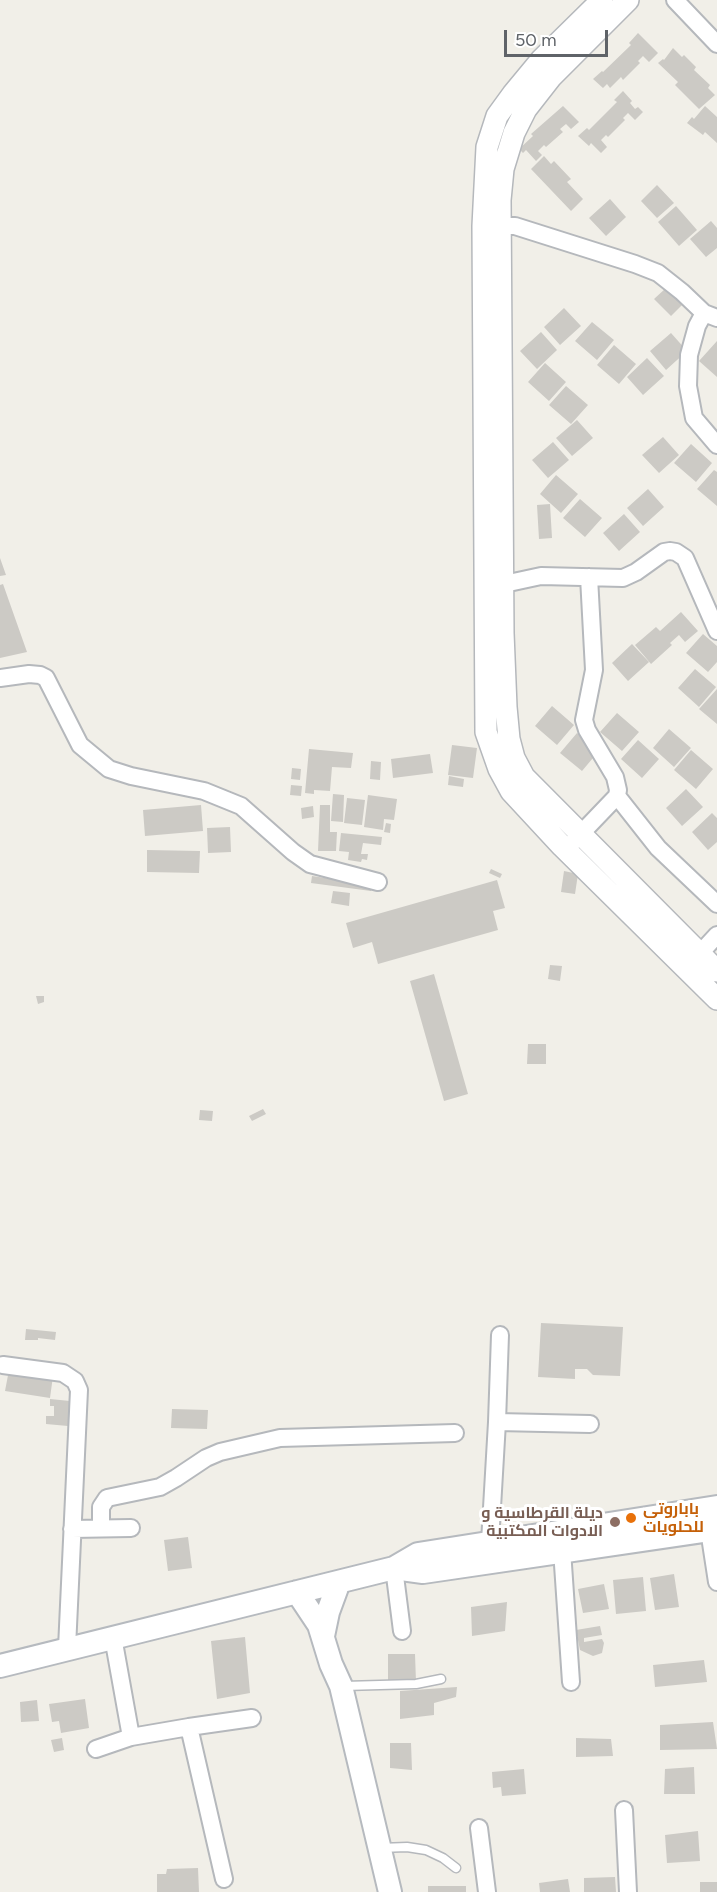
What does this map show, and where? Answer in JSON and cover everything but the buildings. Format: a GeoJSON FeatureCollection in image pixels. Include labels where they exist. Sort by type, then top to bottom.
{"type":"FeatureCollection","features":[{"type":"Feature","properties":{"kind":"main road"},"geometry":{"type":"LineString","coordinates":[[0,1666],[394,1568],[418,1554],[717,1507]]}},
{"type":"Feature","properties":{"kind":"main road"},"geometry":{"type":"LineString","coordinates":[[394,1568],[423,1572],[713,1529]]}},
{"type":"Feature","properties":{"kind":"main road"},"geometry":{"type":"LineString","coordinates":[[323,1636],[328,1612],[339,1582]]}},
{"type":"Feature","properties":{"kind":"main road"},"geometry":{"type":"LineString","coordinates":[[297,1592],[314,1615],[340,1686],[383,1875]]}},
{"type":"Feature","properties":{"kind":"street"},"geometry":{"type":"LineString","coordinates":[[602,0],[542,59],[497,116],[487,147],[491,226],[494,583],[486,732],[499,769],[511,791],[566,850],[693,961],[717,971]]}},
{"type":"Feature","properties":{"kind":"street"},"geometry":{"type":"LineString","coordinates":[[491,226],[502,169],[514,132],[526,109],[551,77],[628,0]]}},
{"type":"Feature","properties":{"kind":"street"},"geometry":{"type":"LineString","coordinates":[[675,0],[717,44]]}},
{"type":"Feature","properties":{"kind":"street"},"geometry":{"type":"LineString","coordinates":[[491,226],[516,226],[635,264],[657,273],[711,316],[697,326],[689,355],[688,386],[694,418],[717,445]]}},
{"type":"Feature","properties":{"kind":"street"},"geometry":{"type":"LineString","coordinates":[[494,583],[541,576],[623,578],[636,572],[664,552],[676,552],[685,558],[717,632]]}},
{"type":"Feature","properties":{"kind":"street"},"geometry":{"type":"LineString","coordinates":[[566,850],[617,796],[618,790],[615,777],[587,730],[584,720],[594,670],[589,577]]}},
{"type":"Feature","properties":{"kind":"street"},"geometry":{"type":"LineString","coordinates":[[494,583],[506,707],[514,758],[524,777],[581,834],[693,961],[717,999]]}},
{"type":"Feature","properties":{"kind":"street"},"geometry":{"type":"LineString","coordinates":[[0,678],[29,674],[46,678],[80,745],[109,769],[131,776],[204,791],[241,806],[310,864],[378,882]]}},
{"type":"Feature","properties":{"kind":"street"},"geometry":{"type":"LineString","coordinates":[[617,796],[658,848],[717,904]]}},
{"type":"Feature","properties":{"kind":"street"},"geometry":{"type":"LineString","coordinates":[[693,961],[717,935]]}},
{"type":"Feature","properties":{"kind":"street"},"geometry":{"type":"LineString","coordinates":[[490,1542],[500,1335]]}},
{"type":"Feature","properties":{"kind":"street"},"geometry":{"type":"LineString","coordinates":[[3,1365],[63,1372],[72,1377],[78,1385],[67,1648]]}},
{"type":"Feature","properties":{"kind":"street"},"geometry":{"type":"LineString","coordinates":[[497,1422],[590,1424]]}},
{"type":"Feature","properties":{"kind":"street"},"geometry":{"type":"LineString","coordinates":[[101,1528],[101,1507],[107,1498],[160,1486],[220,1452],[280,1438],[455,1433]]}},
{"type":"Feature","properties":{"kind":"street"},"geometry":{"type":"LineString","coordinates":[[72,1529],[131,1528]]}},
{"type":"Feature","properties":{"kind":"street"},"geometry":{"type":"LineString","coordinates":[[713,1529],[717,1582]]}},
{"type":"Feature","properties":{"kind":"street"},"geometry":{"type":"LineString","coordinates":[[562,1550],[571,1682]]}},
{"type":"Feature","properties":{"kind":"street"},"geometry":{"type":"LineString","coordinates":[[394,1568],[402,1631]]}},
{"type":"Feature","properties":{"kind":"street"},"geometry":{"type":"LineString","coordinates":[[112,1637],[131,1737]]}},
{"type":"Feature","properties":{"kind":"street"},"geometry":{"type":"LineString","coordinates":[[96,1749],[131,1737],[252,1718]]}},
{"type":"Feature","properties":{"kind":"street"},"geometry":{"type":"LineString","coordinates":[[189,1727],[225,1879]]}},
{"type":"Feature","properties":{"kind":"street"},"geometry":{"type":"LineString","coordinates":[[624,1810],[628,1892]]}},
{"type":"Feature","properties":{"kind":"street"},"geometry":{"type":"LineString","coordinates":[[479,1828],[487,1892]]}},
{"type":"Feature","properties":{"kind":"lane"},"geometry":{"type":"LineString","coordinates":[[340,1686],[416,1684],[441,1679]]}},
{"type":"Feature","properties":{"kind":"lane"},"geometry":{"type":"LineString","coordinates":[[383,1875],[407,1847],[426,1850],[443,1858],[456,1868]]}},
{"type":"Feature","properties":{"kind":"place","name":"باباروتي للحلويات"},"geometry":{"type":"Point","coordinates":[631,1518]}},
{"type":"Feature","properties":{"kind":"place","name":"ديلة القرطاسية و الادوات المكتبية"},"geometry":{"type":"Point","coordinates":[615,1522]}}]}
